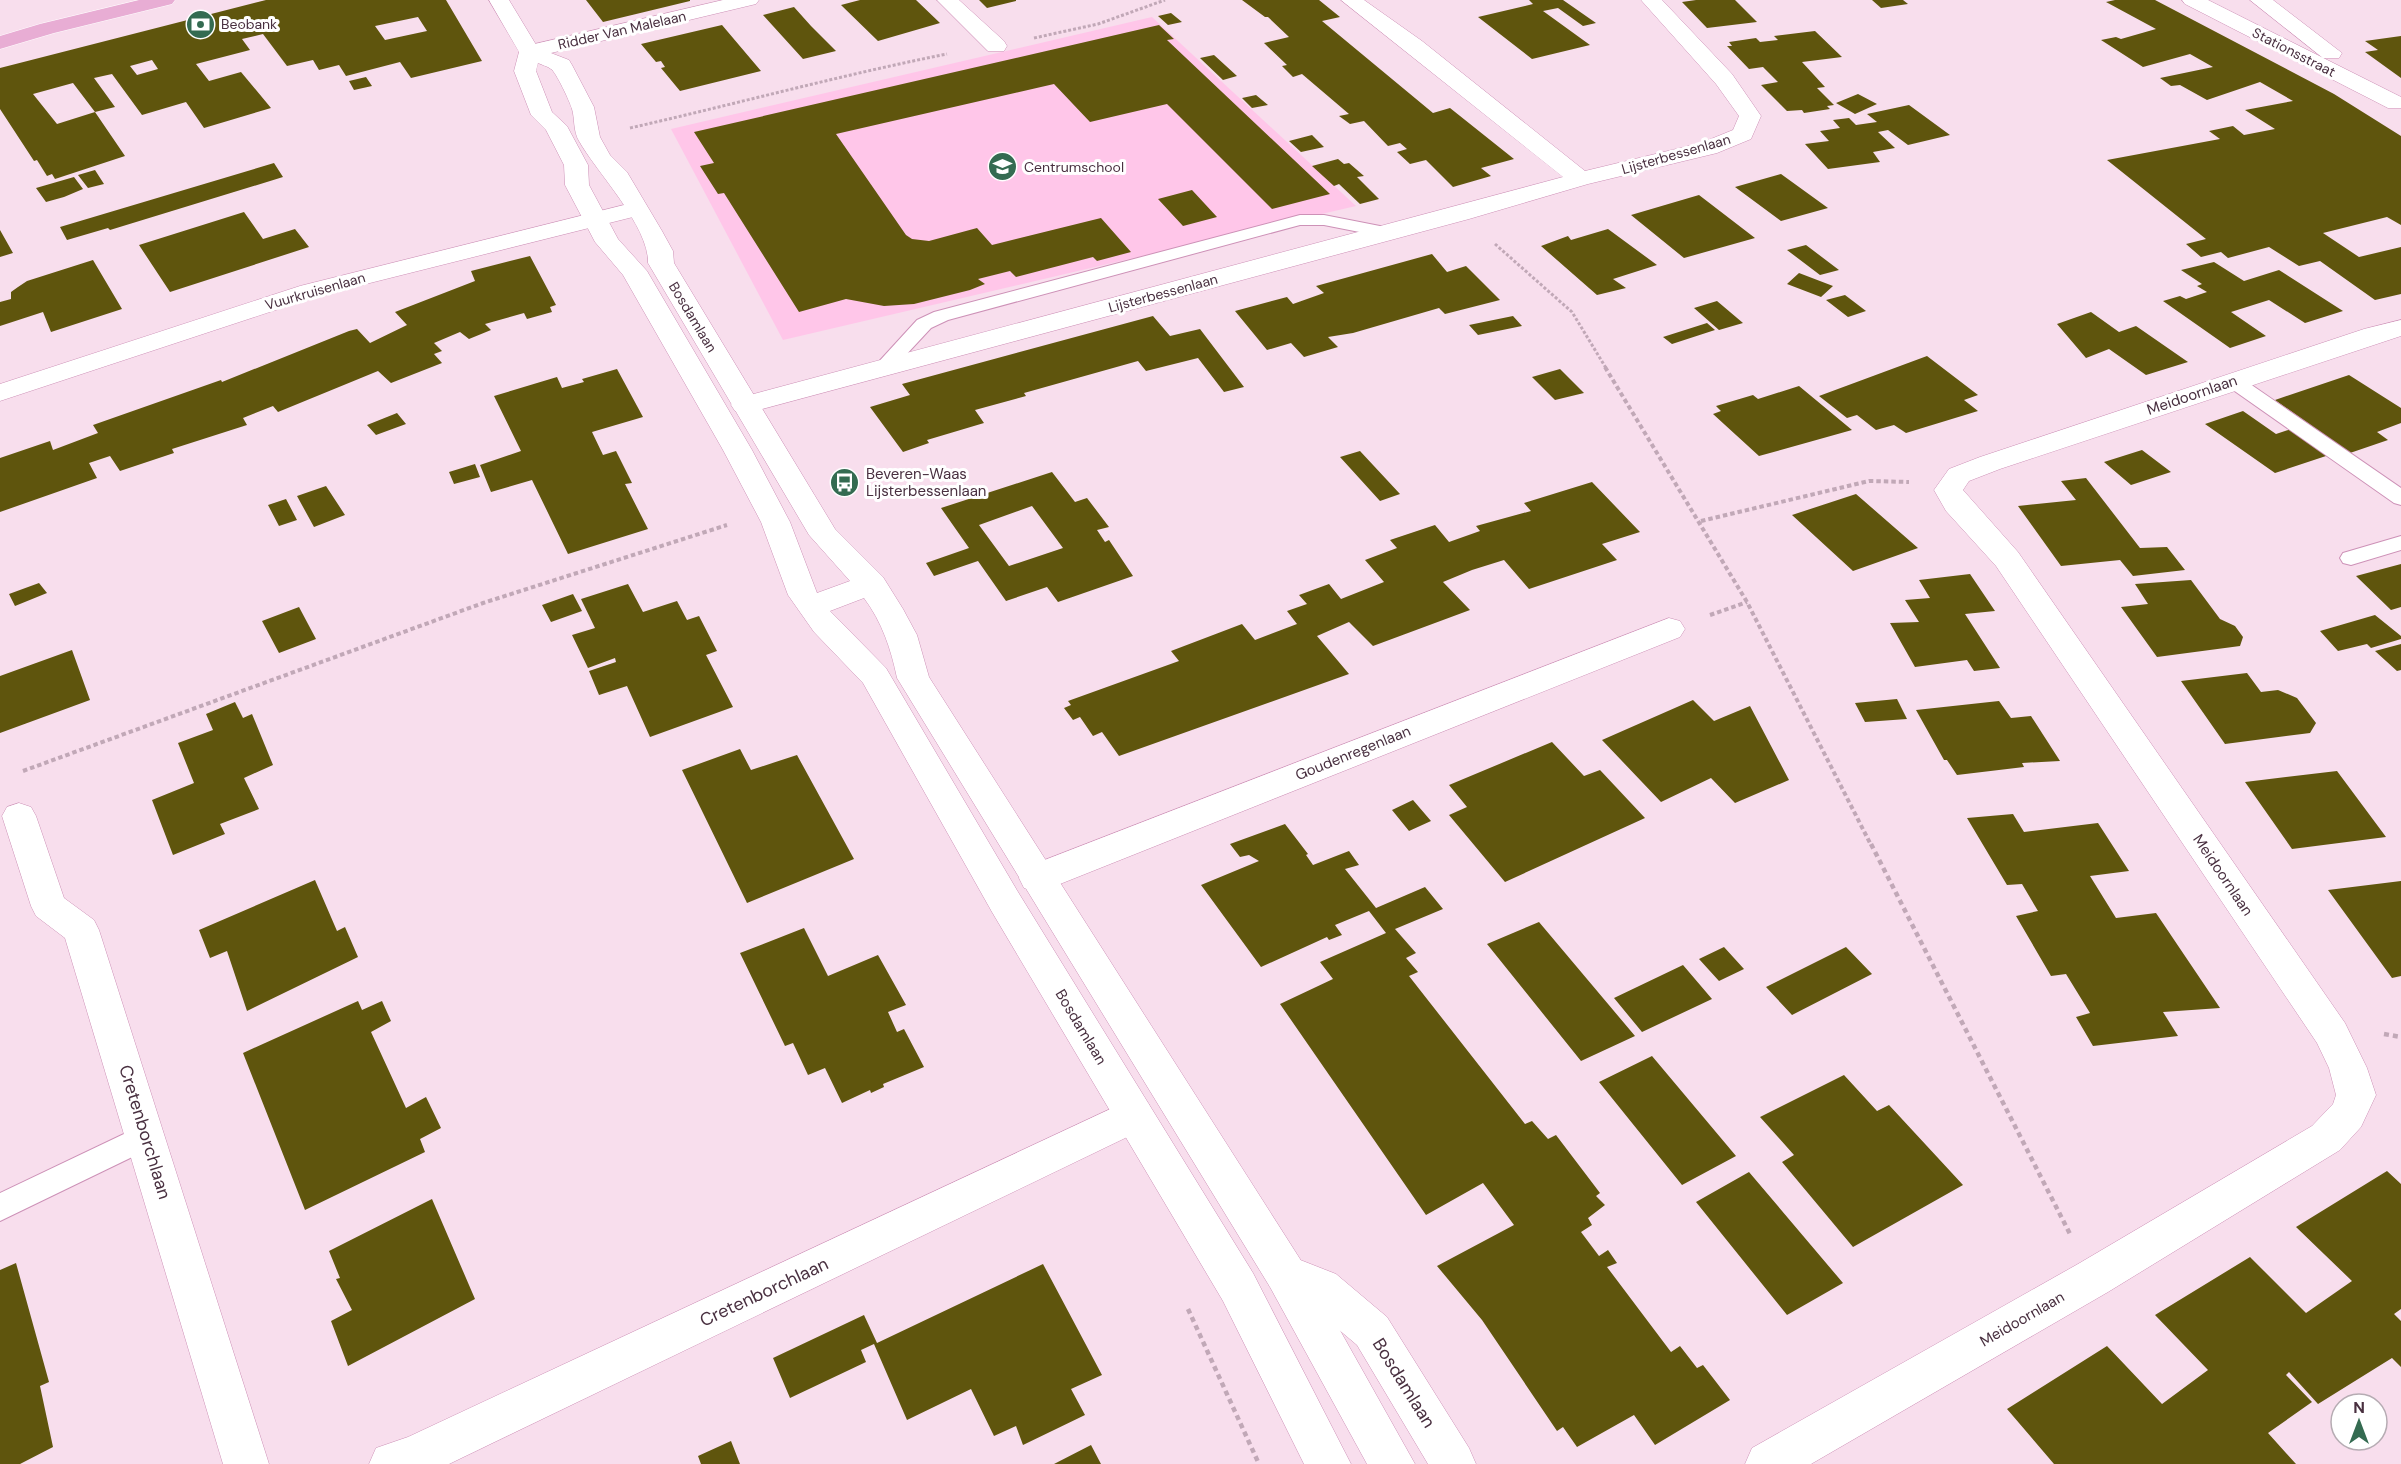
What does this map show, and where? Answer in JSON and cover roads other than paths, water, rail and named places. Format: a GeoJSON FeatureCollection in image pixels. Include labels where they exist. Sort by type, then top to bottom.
{"type":"FeatureCollection","features":[{"type":"Feature","properties":{"kind":"main road"},"geometry":{"type":"LineString","coordinates":[[0,27],[90,0]]}},
{"type":"Feature","properties":{"kind":"main road"},"geometry":{"type":"LineString","coordinates":[[0,43],[47,28],[165,0]]}},
{"type":"Feature","properties":{"kind":"street"},"geometry":{"type":"LineString","coordinates":[[499,0],[530,52]]}},
{"type":"Feature","properties":{"kind":"street","name":"Ridder Van Malelaan"},"geometry":{"type":"LineString","coordinates":[[530,52],[749,0]]}},
{"type":"Feature","properties":{"kind":"street"},"geometry":{"type":"LineString","coordinates":[[947,0],[996,46]]}},
{"type":"Feature","properties":{"kind":"street"},"geometry":{"type":"LineString","coordinates":[[1351,0],[1414,46],[1581,179]]}},
{"type":"Feature","properties":{"kind":"street","name":"Lijsterbessenlaan"},"geometry":{"type":"LineString","coordinates":[[745,405],[1390,233],[1581,179],[1709,148],[1743,134],[1750,116],[1724,80],[1651,0]]}},
{"type":"Feature","properties":{"kind":"street","name":"Stationsstraat"},"geometry":{"type":"LineString","coordinates":[[2192,0],[2398,105]]}},
{"type":"Feature","properties":{"kind":"street","name":"Stationsstraat"},"geometry":{"type":"LineString","coordinates":[[2260,0],[2398,105]]}},
{"type":"Feature","properties":{"kind":"street"},"geometry":{"type":"LineString","coordinates":[[2250,29],[2321,18]]}},
{"type":"Feature","properties":{"kind":"street","name":"Bosdamlaan"},"geometry":{"type":"LineString","coordinates":[[1328,1464],[1238,1287],[1005,902],[875,676],[856,654],[834,636],[810,607],[796,583],[771,510],[634,271],[616,254],[577,185],[576,165],[556,126],[542,115],[525,71],[530,52],[561,65],[583,108],[588,137],[601,159],[615,172],[661,251],[661,263],[745,405],[824,536],[858,567],[893,616],[909,654],[913,678],[1285,1273],[1392,1464]]}},
{"type":"Feature","properties":{"kind":"street","name":"Vuurkruisenlaan"},"geometry":{"type":"LineString","coordinates":[[0,393],[309,291],[636,209]]}},
{"type":"Feature","properties":{"kind":"street","name":"Meidoornlaan"},"geometry":{"type":"LineString","coordinates":[[1768,1464],[2093,1278],[2326,1138],[2347,1115],[2356,1095],[2348,1068],[2332,1034],[2007,559],[1956,504],[1948,490],[1959,475],[1990,463],[2233,381],[2401,328]]}},
{"type":"Feature","properties":{"kind":"street"},"geometry":{"type":"LineString","coordinates":[[810,607],[872,584]]}},
{"type":"Feature","properties":{"kind":"street","name":"Goudenregenlaan"},"geometry":{"type":"LineString","coordinates":[[1037,878],[1670,629]]}},
{"type":"Feature","properties":{"kind":"street","name":"Cretenborchlaan"},"geometry":{"type":"LineString","coordinates":[[19,816],[49,906],[81,930],[147,1136],[246,1464]]}},
{"type":"Feature","properties":{"kind":"street","name":"Cretenborchlaan"},"geometry":{"type":"LineString","coordinates":[[392,1464],[413,1458],[1134,1115]]}},
{"type":"Feature","properties":{"kind":"street","name":"Bosdamlaan"},"geometry":{"type":"LineString","coordinates":[[1285,1273],[1321,1288],[1372,1331],[1453,1464]]}},
{"type":"Feature","properties":{"kind":"lane"},"geometry":{"type":"LineString","coordinates":[[884,368],[924,324],[941,316],[1300,220],[1324,220],[1390,233]]}},
{"type":"Feature","properties":{"kind":"lane"},"geometry":{"type":"LineString","coordinates":[[2233,381],[2401,498]]}},
{"type":"Feature","properties":{"kind":"lane"},"geometry":{"type":"LineString","coordinates":[[2351,558],[2401,543]]}},
{"type":"Feature","properties":{"kind":"lane"},"geometry":{"type":"LineString","coordinates":[[0,1208],[147,1136]]}},
{"type":"Feature","properties":{"kind":"place","name":"Beobank"},"geometry":{"type":"Point","coordinates":[200,24]}},
{"type":"Feature","properties":{"kind":"place","name":"Centrumschool"},"geometry":{"type":"Point","coordinates":[1003,167]}},
{"type":"Feature","properties":{"kind":"place","name":"Beveren-Waas Lijsterbessenlaan"},"geometry":{"type":"Point","coordinates":[845,483]}}]}
